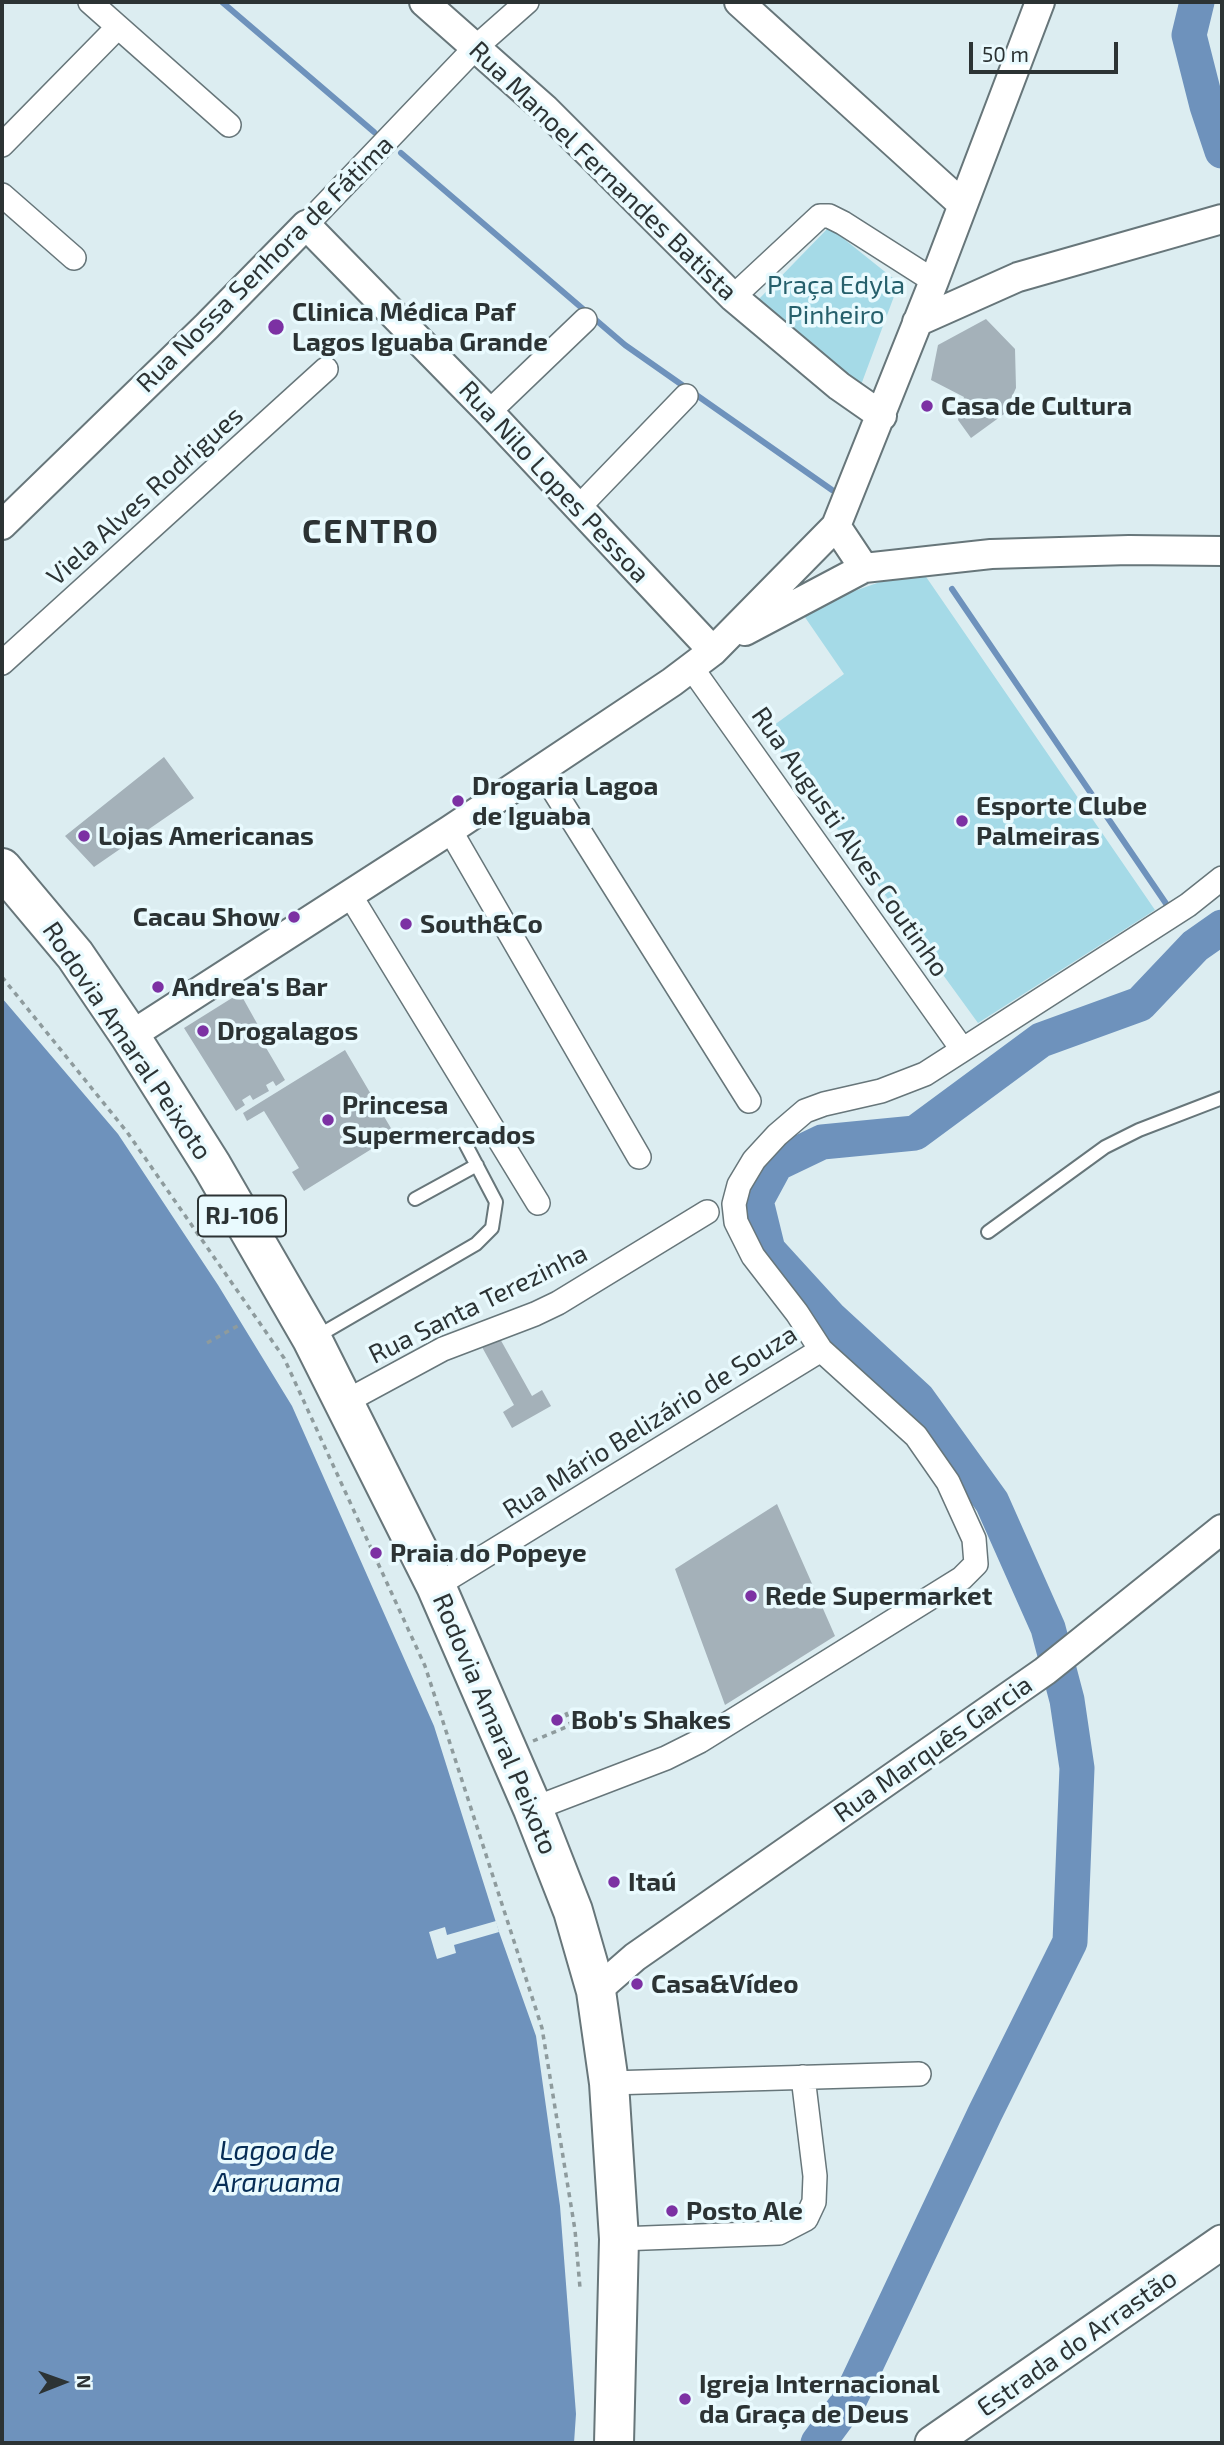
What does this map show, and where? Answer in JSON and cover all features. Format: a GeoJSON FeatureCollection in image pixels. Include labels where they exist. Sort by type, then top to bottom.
{"type":"FeatureCollection","features":[{"type":"Feature","properties":{"kind":"highway","name":"Rodovia Amaral Peixoto"},"geometry":{"type":"LineString","coordinates":[[2,868],[75,956],[130,1036],[212,1166],[312,1339],[436,1586],[533,1809],[573,1911],[592,1975],[609,2083],[619,2239],[614,2443]]}},
{"type":"Feature","properties":{"kind":"main road","name":"Estrada do Arrastão"},"geometry":{"type":"LineString","coordinates":[[932,2443],[1222,2242]]}},
{"type":"Feature","properties":{"kind":"street"},"geometry":{"type":"LineString","coordinates":[[90,2],[229,125]]}},
{"type":"Feature","properties":{"kind":"street","name":"Rua Manoel Fernandes Batista"},"geometry":{"type":"LineString","coordinates":[[424,2],[545,109],[733,297],[839,386],[882,416]]}},
{"type":"Feature","properties":{"kind":"street","name":"Rua Nossa Senhora de Fátima"},"geometry":{"type":"LineString","coordinates":[[2,525],[207,326],[476,47],[527,2]]}},
{"type":"Feature","properties":{"kind":"street"},"geometry":{"type":"LineString","coordinates":[[738,2],[962,204]]}},
{"type":"Feature","properties":{"kind":"street"},"geometry":{"type":"LineString","coordinates":[[130,1036],[541,770],[702,659],[784,595],[836,526],[882,416],[1040,2]]}},
{"type":"Feature","properties":{"kind":"street"},"geometry":{"type":"LineString","coordinates":[[2,145],[117,28]]}},
{"type":"Feature","properties":{"kind":"street"},"geometry":{"type":"LineString","coordinates":[[2,195],[74,258]]}},
{"type":"Feature","properties":{"kind":"street"},"geometry":{"type":"LineString","coordinates":[[733,297],[820,216],[829,216],[843,223],[934,281]]}},
{"type":"Feature","properties":{"kind":"street"},"geometry":{"type":"LineString","coordinates":[[917,322],[1018,277],[1222,219]]}},
{"type":"Feature","properties":{"kind":"street","name":"Rua Nilo Lopes Pessoa"},"geometry":{"type":"LineString","coordinates":[[306,225],[579,506],[702,659]]}},
{"type":"Feature","properties":{"kind":"street"},"geometry":{"type":"LineString","coordinates":[[489,412],[585,320]]}},
{"type":"Feature","properties":{"kind":"street","name":"Viela Alves Rodrigues"},"geometry":{"type":"LineString","coordinates":[[2,663],[326,369]]}},
{"type":"Feature","properties":{"kind":"street"},"geometry":{"type":"LineString","coordinates":[[579,506],[686,396]]}},
{"type":"Feature","properties":{"kind":"street"},"geometry":{"type":"LineString","coordinates":[[836,526],[864,569]]}},
{"type":"Feature","properties":{"kind":"street"},"geometry":{"type":"LineString","coordinates":[[784,595],[864,569],[991,554],[1129,550],[1222,551]]}},
{"type":"Feature","properties":{"kind":"street","name":"Rua Augusti Alves Coutinho"},"geometry":{"type":"LineString","coordinates":[[702,659],[962,1049]]}},
{"type":"Feature","properties":{"kind":"street"},"geometry":{"type":"LineString","coordinates":[[541,770],[748,1101]]}},
{"type":"Feature","properties":{"kind":"street"},"geometry":{"type":"LineString","coordinates":[[450,830],[639,1157]]}},
{"type":"Feature","properties":{"kind":"street"},"geometry":{"type":"LineString","coordinates":[[533,1809],[666,1759],[700,1741],[822,1660],[962,1578],[976,1564],[974,1539],[948,1482],[916,1436],[821,1350],[797,1313],[753,1256],[736,1222],[734,1204],[739,1185],[754,1160],[805,1111],[899,1086],[925,1074],[1188,905],[1222,878]]}},
{"type":"Feature","properties":{"kind":"street"},"geometry":{"type":"LineString","coordinates":[[350,895],[538,1203]]}},
{"type":"Feature","properties":{"kind":"street","name":"Rua Santa Terezinha"},"geometry":{"type":"LineString","coordinates":[[345,1402],[443,1349],[558,1303],[707,1212]]}},
{"type":"Feature","properties":{"kind":"street","name":"Rua Mário Belizário de Souza"},"geometry":{"type":"LineString","coordinates":[[436,1586],[821,1350]]}},
{"type":"Feature","properties":{"kind":"street","name":"Rua Marquês Garcia"},"geometry":{"type":"LineString","coordinates":[[592,1975],[635,1957],[1045,1671],[1222,1529]]}},
{"type":"Feature","properties":{"kind":"street"},"geometry":{"type":"LineString","coordinates":[[609,2083],[919,2074]]}},
{"type":"Feature","properties":{"kind":"street"},"geometry":{"type":"LineString","coordinates":[[619,2239],[779,2233],[806,2219],[814,2202],[815,2176],[803,2077]]}},
{"type":"Feature","properties":{"kind":"lane"},"geometry":{"type":"LineString","coordinates":[[988,1232],[1105,1147],[1139,1130],[1222,1098]]}},
{"type":"Feature","properties":{"kind":"lane"},"geometry":{"type":"LineString","coordinates":[[312,1339],[476,1244],[492,1228],[496,1202],[465,1143]]}},
{"type":"Feature","properties":{"kind":"lane"},"geometry":{"type":"LineString","coordinates":[[415,1199],[477,1165]]}},
{"type":"Feature","properties":{"kind":"path"},"geometry":{"type":"LineString","coordinates":[[2,976],[127,1132],[284,1358],[425,1666],[542,2028],[575,2231],[580,2288]]}},
{"type":"Feature","properties":{"kind":"path"},"geometry":{"type":"LineString","coordinates":[[207,1343],[241,1324]]}},
{"type":"Feature","properties":{"kind":"path"},"geometry":{"type":"LineString","coordinates":[[508,1751],[571,1725],[564,1708]]}},
{"type":"Feature","properties":{"kind":"green space","name":"Praça Edyla Pinheiro"},"geometry":{"type":"Polygon","coordinates":[[[829,227],[899,283],[858,393],[759,299],[829,227]]]}},
{"type":"Feature","properties":{"kind":"green space","name":"Esporte Clube Palmeiras"},"geometry":{"type":"Polygon","coordinates":[[[920,568],[1155,910],[978,1023],[766,731],[844,674],[800,610],[920,568]]]}},
{"type":"Feature","properties":{"kind":"water","name":"Lagoa de Araruama"},"geometry":{"type":"Polygon","coordinates":[[[2,998],[118,1134],[218,1285],[292,1406],[434,1726],[499,1932],[536,2036],[560,2206],[576,2414],[574,2443],[2,2443],[2,998]]]}},
{"type":"Feature","properties":{"kind":"pier"},"geometry":{"type":"Polygon","coordinates":[[[496,1921],[499,1932],[454,1945],[456,1953],[437,1959],[429,1932],[445,1927],[447,1935],[496,1921]]]}},
{"type":"Feature","properties":{"kind":"building"},"geometry":{"type":"Polygon","coordinates":[[[986,319],[1015,349],[1016,388],[1004,414],[971,438],[958,420],[964,397],[931,380],[938,345],[986,319]]]}},
{"type":"Feature","properties":{"kind":"building"},"geometry":{"type":"Polygon","coordinates":[[[164,757],[194,798],[94,867],[65,836],[164,757]]]}},
{"type":"Feature","properties":{"kind":"building"},"geometry":{"type":"Polygon","coordinates":[[[240,993],[259,1027],[255,1029],[285,1080],[276,1086],[273,1081],[266,1085],[269,1091],[253,1100],[250,1095],[242,1100],[245,1105],[236,1111],[184,1028],[240,993]]]}},
{"type":"Feature","properties":{"kind":"building","name":"Princesa Supermercados"},"geometry":{"type":"Polygon","coordinates":[[[345,1050],[392,1130],[378,1145],[304,1191],[292,1172],[299,1168],[264,1111],[247,1121],[243,1113],[345,1050]]]}},
{"type":"Feature","properties":{"kind":"building"},"geometry":{"type":"Polygon","coordinates":[[[499,1337],[532,1396],[542,1390],[551,1406],[512,1428],[503,1412],[514,1405],[482,1347],[499,1337]]]}},
{"type":"Feature","properties":{"kind":"building","name":"Rede Supermarket"},"geometry":{"type":"Polygon","coordinates":[[[777,1504],[835,1636],[725,1705],[675,1569],[777,1504]]]}},
{"type":"Feature","properties":{"kind":"waterway"},"geometry":{"type":"LineString","coordinates":[[222,2],[374,132]]}},
{"type":"Feature","properties":{"kind":"waterway"},"geometry":{"type":"LineString","coordinates":[[1197,2],[1189,35],[1207,106],[1222,151]]}},
{"type":"Feature","properties":{"kind":"waterway"},"geometry":{"type":"LineString","coordinates":[[401,153],[625,345],[832,490]]}},
{"type":"Feature","properties":{"kind":"waterway"},"geometry":{"type":"LineString","coordinates":[[952,589],[1167,905]]}},
{"type":"Feature","properties":{"kind":"waterway"},"geometry":{"type":"LineString","coordinates":[[818,2443],[849,2401],[985,2113],[1070,1942],[1077,1768],[1067,1700],[1048,1628],[992,1502],[918,1399],[831,1319],[768,1250],[756,1201],[776,1164],[822,1142],[915,1133],[1041,1040],[1140,1004],[1195,946],[1222,927]]}},
{"type":"Feature","properties":{"kind":"waterway"},"geometry":{"type":"LineString","coordinates":[[1186,935],[1195,946]]}},
{"type":"Feature","properties":{"kind":"place","name":"Clinica Médica Paf Lagos Iguaba Grande"},"geometry":{"type":"Point","coordinates":[276,327]}},
{"type":"Feature","properties":{"kind":"place","name":"Casa de Cultura"},"geometry":{"type":"Point","coordinates":[927,406]}},
{"type":"Feature","properties":{"kind":"place","name":"Drogaria Lagoa de Iguaba"},"geometry":{"type":"Point","coordinates":[458,801]}},
{"type":"Feature","properties":{"kind":"place","name":"Esporte Clube Palmeiras"},"geometry":{"type":"Point","coordinates":[962,821]}},
{"type":"Feature","properties":{"kind":"place","name":"Lojas Americanas"},"geometry":{"type":"Point","coordinates":[84,836]}},
{"type":"Feature","properties":{"kind":"place","name":"Cacau Show"},"geometry":{"type":"Point","coordinates":[294,917]}},
{"type":"Feature","properties":{"kind":"place","name":"South&Co"},"geometry":{"type":"Point","coordinates":[406,924]}},
{"type":"Feature","properties":{"kind":"place","name":"Andrea's Bar"},"geometry":{"type":"Point","coordinates":[158,987]}},
{"type":"Feature","properties":{"kind":"place","name":"Drogalagos"},"geometry":{"type":"Point","coordinates":[203,1031]}},
{"type":"Feature","properties":{"kind":"place","name":"Princesa Supermercados"},"geometry":{"type":"Point","coordinates":[328,1120]}},
{"type":"Feature","properties":{"kind":"place","name":"Praia do Popeye"},"geometry":{"type":"Point","coordinates":[376,1553]}},
{"type":"Feature","properties":{"kind":"place","name":"Rede Supermarket"},"geometry":{"type":"Point","coordinates":[751,1596]}},
{"type":"Feature","properties":{"kind":"place","name":"Bob's Shakes"},"geometry":{"type":"Point","coordinates":[557,1720]}},
{"type":"Feature","properties":{"kind":"place","name":"Itaú"},"geometry":{"type":"Point","coordinates":[614,1882]}},
{"type":"Feature","properties":{"kind":"place","name":"Casa&Vídeo"},"geometry":{"type":"Point","coordinates":[637,1984]}},
{"type":"Feature","properties":{"kind":"place","name":"Posto Ale"},"geometry":{"type":"Point","coordinates":[672,2211]}},
{"type":"Feature","properties":{"kind":"place","name":"Igreja Internacional da Graça de Deus"},"geometry":{"type":"Point","coordinates":[685,2399]}},
{"type":"Feature","properties":{"kind":"district","name":"CENTRO"},"geometry":{"type":"Point","coordinates":[371,532]}}]}
